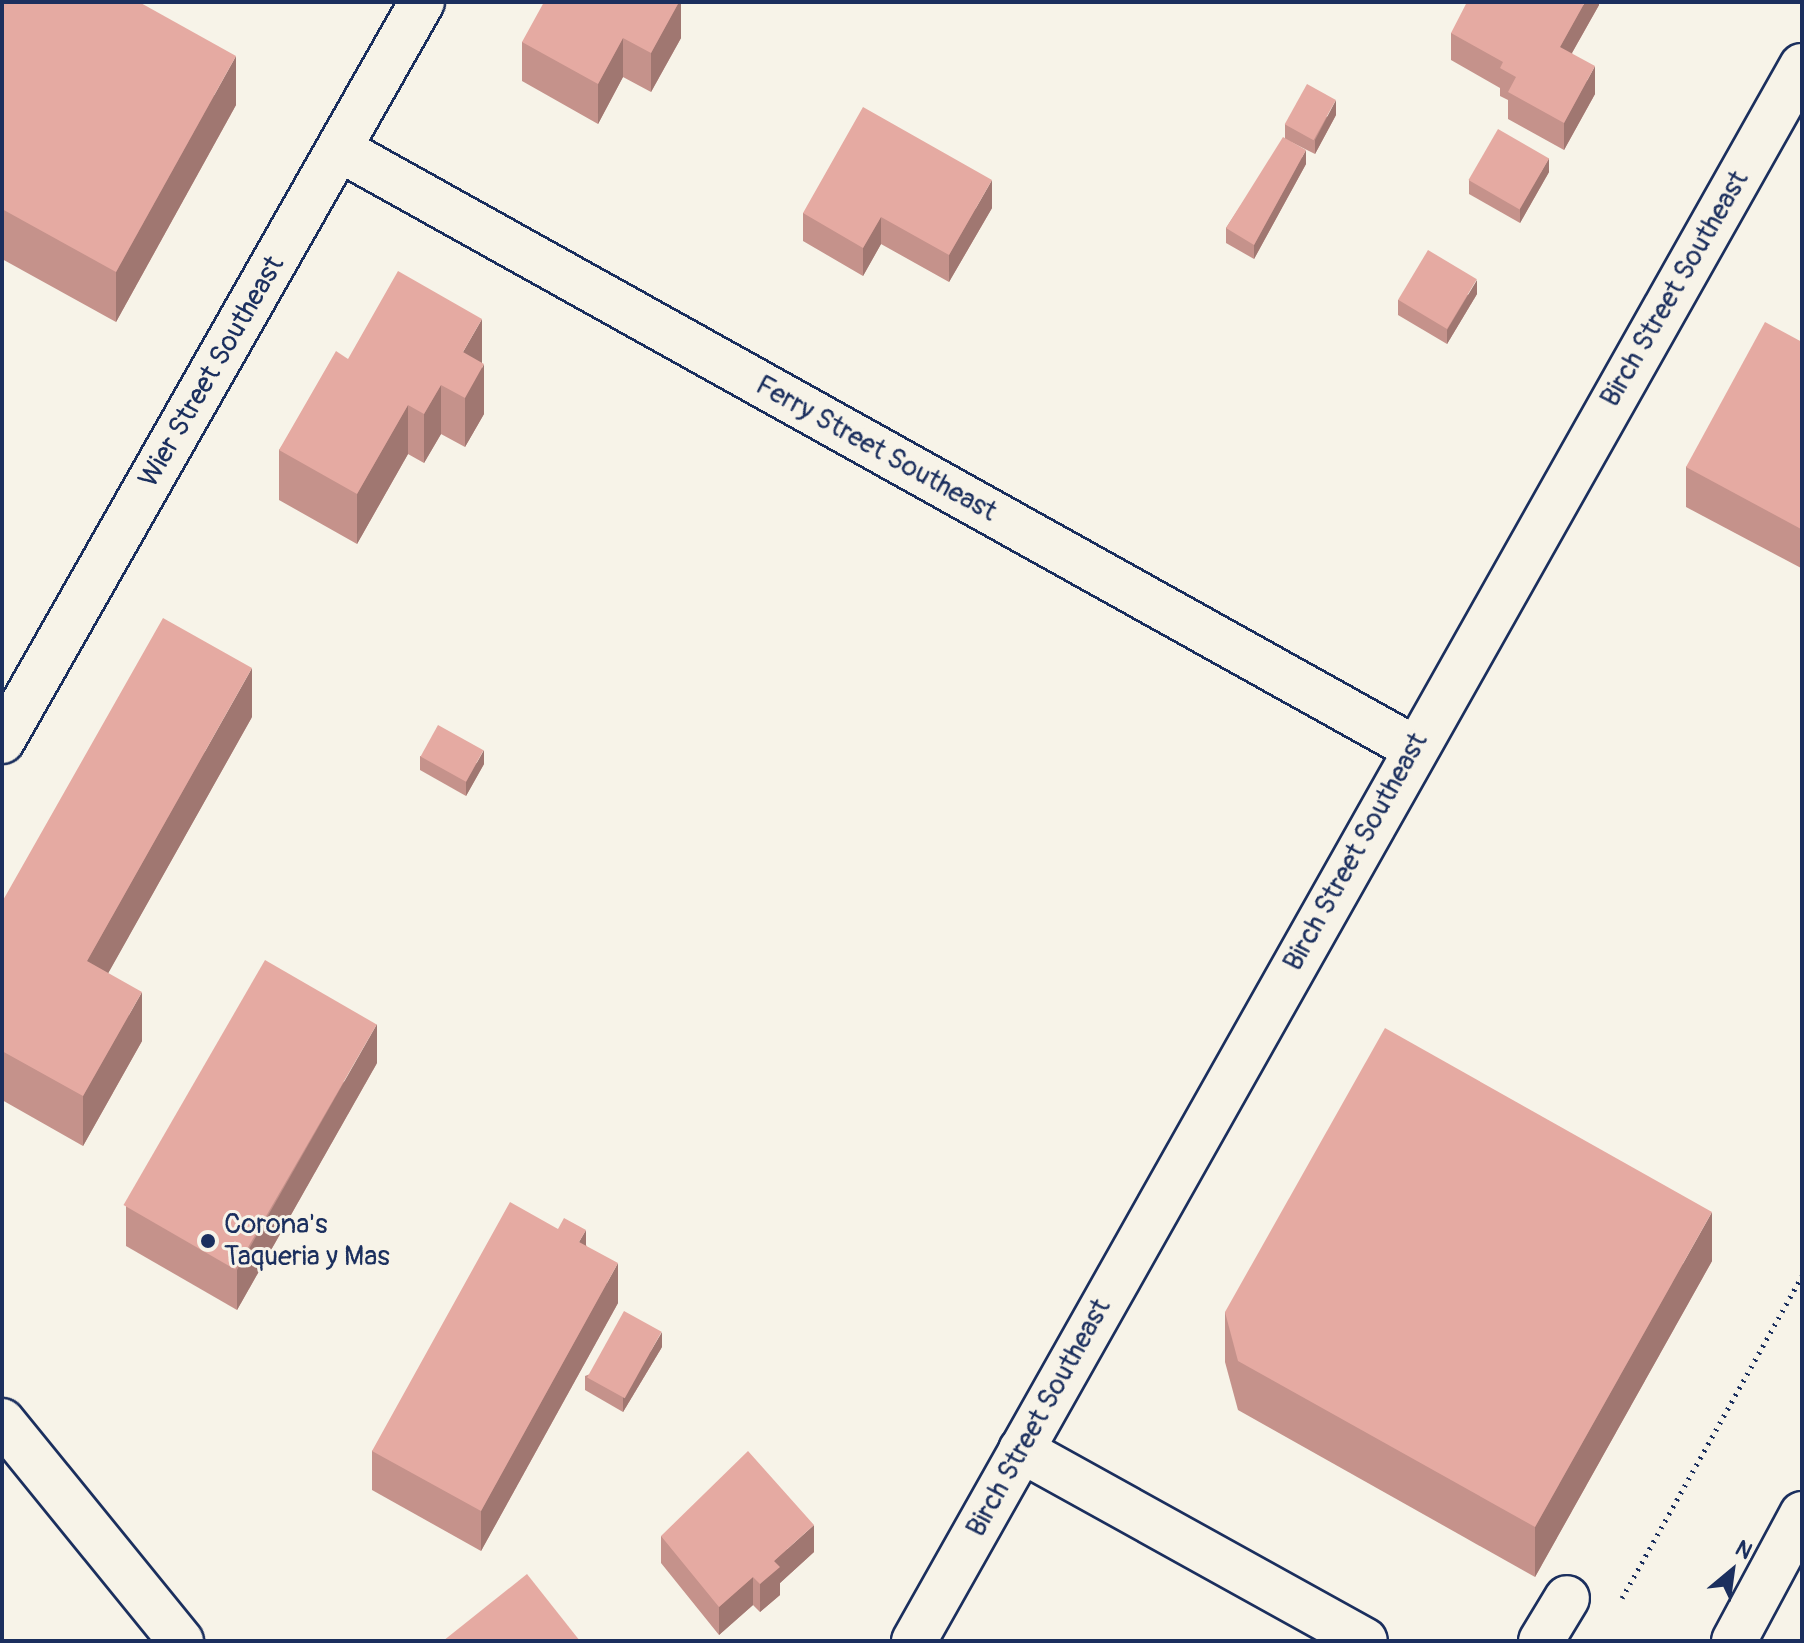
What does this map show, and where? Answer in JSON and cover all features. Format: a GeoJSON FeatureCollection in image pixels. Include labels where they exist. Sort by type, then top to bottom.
{"type":"FeatureCollection","features":[{"type":"Feature","properties":{"kind":"street","name":"Wier Street Southeast"},"geometry":{"type":"LineString","coordinates":[[2,741],[422,2]]}},
{"type":"Feature","properties":{"kind":"street","name":"Birch Street Southeast"},"geometry":{"type":"LineString","coordinates":[[923,1638],[1021,1450],[1414,748],[1802,66]]}},
{"type":"Feature","properties":{"kind":"street","name":"Ferry Street Southeast"},"geometry":{"type":"LineString","coordinates":[[339,149],[1414,748]]}},
{"type":"Feature","properties":{"kind":"street"},"geometry":{"type":"LineString","coordinates":[[2,1421],[181,1641]]}},
{"type":"Feature","properties":{"kind":"street"},"geometry":{"type":"LineString","coordinates":[[1021,1450],[1365,1641]]}},
{"type":"Feature","properties":{"kind":"street"},"geometry":{"type":"LineString","coordinates":[[1734,1641],[1802,1514]]}},
{"type":"Feature","properties":{"kind":"street"},"geometry":{"type":"LineString","coordinates":[[1541,1641],[1567,1598]]}},
{"type":"Feature","properties":{"kind":"path"},"geometry":{"type":"LineString","coordinates":[[1621,1600],[1802,1276]]}},
{"type":"Feature","properties":{"kind":"building"},"geometry":{"type":"Polygon","coordinates":[[[2,2],[139,2],[236,56],[116,272],[2,209],[2,2]]]}},
{"type":"Feature","properties":{"kind":"building"},"geometry":{"type":"Polygon","coordinates":[[[544,2],[679,2],[651,53],[623,38],[598,84],[522,42],[544,2]]]}},
{"type":"Feature","properties":{"kind":"building"},"geometry":{"type":"Polygon","coordinates":[[[1467,2],[1585,2],[1560,47],[1595,66],[1564,123],[1508,92],[1516,77],[1500,68],[1503,62],[1451,33],[1467,2]]]}},
{"type":"Feature","properties":{"kind":"building"},"geometry":{"type":"Polygon","coordinates":[[[1307,84],[1336,100],[1314,140],[1285,124],[1307,84]]]}},
{"type":"Feature","properties":{"kind":"building"},"geometry":{"type":"Polygon","coordinates":[[[863,107],[992,180],[949,255],[881,217],[863,248],[803,213],[863,107]]]}},
{"type":"Feature","properties":{"kind":"building"},"geometry":{"type":"Polygon","coordinates":[[[1498,129],[1549,158],[1520,210],[1468,180],[1498,129]]]}},
{"type":"Feature","properties":{"kind":"building"},"geometry":{"type":"Polygon","coordinates":[[[1283,137],[1306,150],[1254,245],[1226,228],[1283,137]]]}},
{"type":"Feature","properties":{"kind":"building"},"geometry":{"type":"Polygon","coordinates":[[[1428,250],[1477,279],[1447,329],[1398,300],[1428,250]]]}},
{"type":"Feature","properties":{"kind":"building"},"geometry":{"type":"Polygon","coordinates":[[[398,271],[482,319],[463,352],[484,364],[465,398],[441,385],[424,414],[408,405],[357,494],[279,450],[336,351],[348,359],[398,271]]]}},
{"type":"Feature","properties":{"kind":"building"},"geometry":{"type":"Polygon","coordinates":[[[1765,322],[1802,342],[1801,529],[1686,467],[1765,322]]]}},
{"type":"Feature","properties":{"kind":"building"},"geometry":{"type":"Polygon","coordinates":[[[163,618],[252,668],[87,961],[142,992],[83,1096],[2,1051],[2,902],[163,618]]]}},
{"type":"Feature","properties":{"kind":"building"},"geometry":{"type":"Polygon","coordinates":[[[438,725],[483,750],[466,782],[421,756],[438,725]]]}},
{"type":"Feature","properties":{"kind":"building"},"geometry":{"type":"Polygon","coordinates":[[[265,960],[377,1024],[235,1270],[124,1205],[265,960]]]}},
{"type":"Feature","properties":{"kind":"building"},"geometry":{"type":"Polygon","coordinates":[[[1385,1028],[1712,1212],[1535,1527],[1238,1361],[1225,1312],[1385,1028]]]}},
{"type":"Feature","properties":{"kind":"building"},"geometry":{"type":"Polygon","coordinates":[[[510,1202],[558,1229],[564,1218],[586,1230],[579,1242],[618,1263],[481,1511],[372,1451],[510,1202]]]}},
{"type":"Feature","properties":{"kind":"building"},"geometry":{"type":"Polygon","coordinates":[[[624,1311],[662,1332],[625,1398],[587,1377],[624,1311]]]}},
{"type":"Feature","properties":{"kind":"building"},"geometry":{"type":"Polygon","coordinates":[[[748,1451],[814,1525],[774,1561],[780,1567],[760,1584],[753,1577],[719,1607],[661,1536],[748,1451]]]}},
{"type":"Feature","properties":{"kind":"building"},"geometry":{"type":"Polygon","coordinates":[[[527,1574],[580,1641],[443,1641],[527,1574]]]}},
{"type":"Feature","properties":{"kind":"place","name":"Corona's Taqueria y Mas"},"geometry":{"type":"Point","coordinates":[208,1241]}}]}
